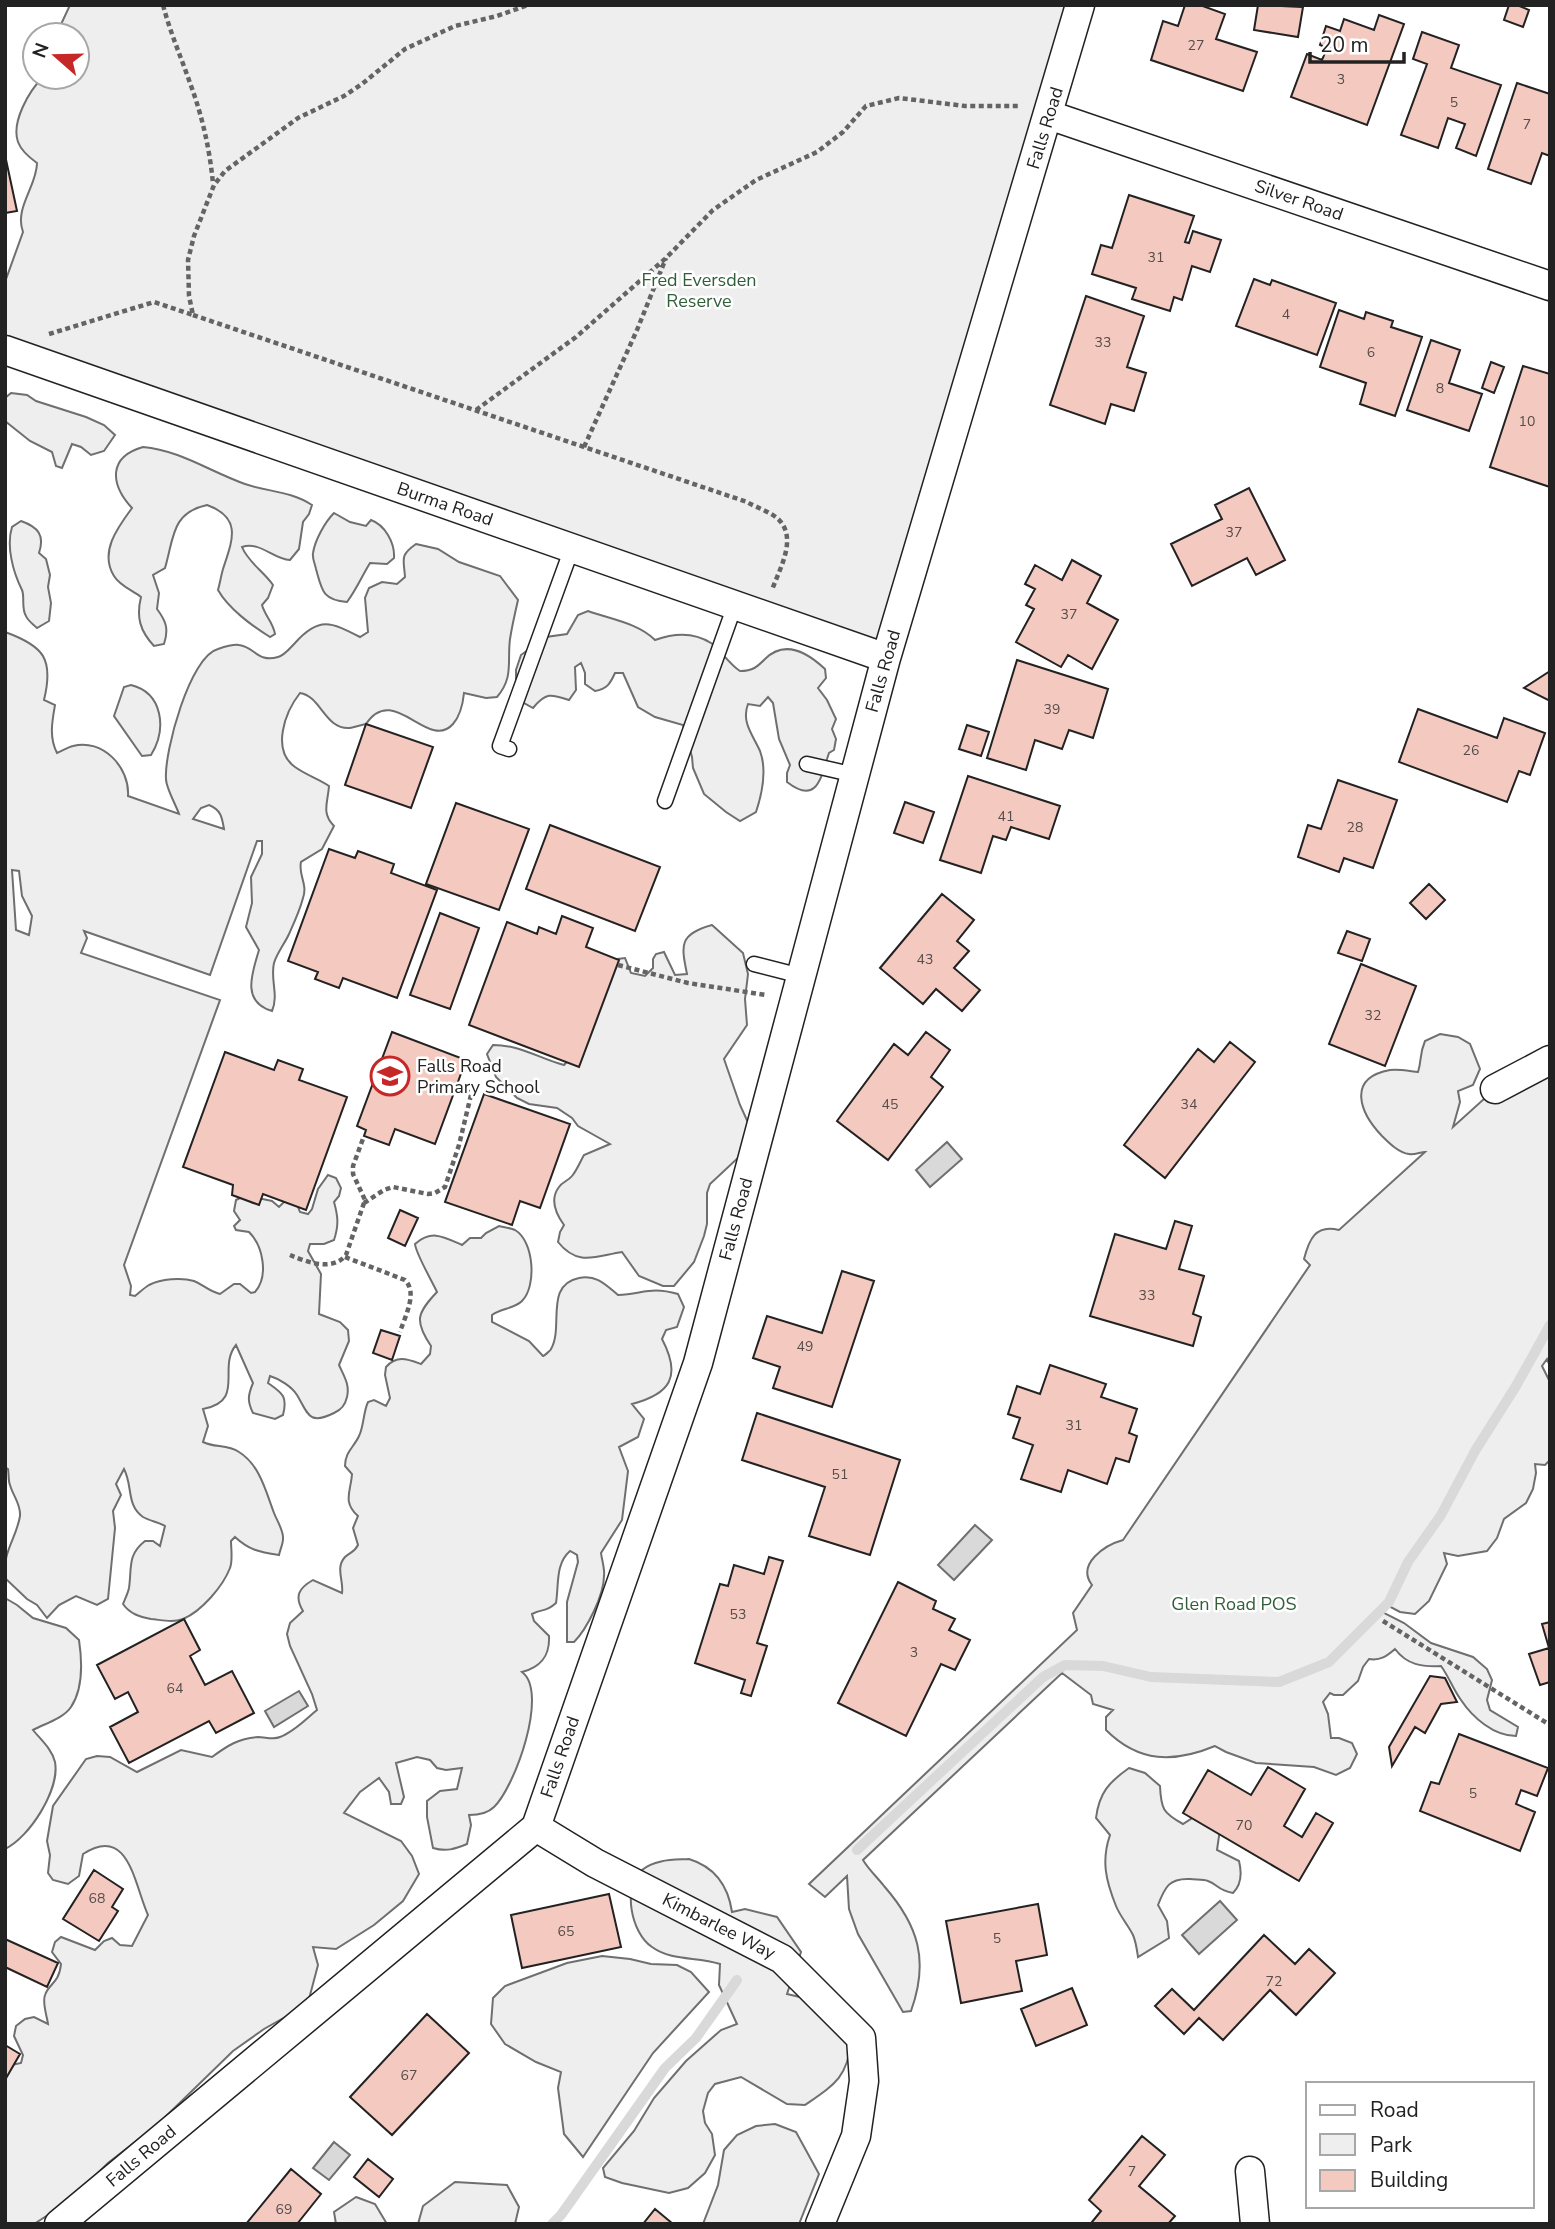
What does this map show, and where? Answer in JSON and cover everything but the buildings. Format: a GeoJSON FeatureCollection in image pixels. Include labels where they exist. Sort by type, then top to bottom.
{"type":"FeatureCollection","features":[{"type":"Feature","properties":{"kind":"street","name":"Falls Road"},"geometry":{"type":"LineString","coordinates":[[59,2224],[536,1827],[698,1363],[886,658],[1080,5]]}},
{"type":"Feature","properties":{"kind":"street","name":"Silver Road"},"geometry":{"type":"LineString","coordinates":[[1050,111],[1550,286]]}},
{"type":"Feature","properties":{"kind":"street","name":"Burma Road"},"geometry":{"type":"LineString","coordinates":[[5,349],[886,658]]}},
{"type":"Feature","properties":{"kind":"street"},"geometry":{"type":"LineString","coordinates":[[1495,1089],[1550,1060]]}},
{"type":"Feature","properties":{"kind":"street","name":"Kimbarlee Way"},"geometry":{"type":"LineString","coordinates":[[536,1827],[595,1863],[782,1959],[860,2038],[864,2081],[856,2136],[820,2224]]}},
{"type":"Feature","properties":{"kind":"street"},"geometry":{"type":"LineString","coordinates":[[1250,2171],[1255,2224]]}},
{"type":"Feature","properties":{"kind":"lane"},"geometry":{"type":"LineString","coordinates":[[509,749],[500,746],[572,548]]}},
{"type":"Feature","properties":{"kind":"lane"},"geometry":{"type":"LineString","coordinates":[[665,801],[735,605]]}},
{"type":"Feature","properties":{"kind":"lane"},"geometry":{"type":"LineString","coordinates":[[807,764],[855,775]]}},
{"type":"Feature","properties":{"kind":"lane"},"geometry":{"type":"LineString","coordinates":[[754,964],[798,987]]}},
{"type":"Feature","properties":{"kind":"path"},"geometry":{"type":"LineString","coordinates":[[163,5],[171,36],[201,120],[211,158],[214,185]]}},
{"type":"Feature","properties":{"kind":"path"},"geometry":{"type":"LineString","coordinates":[[193,315],[189,296],[188,260],[194,236],[214,185],[225,171],[298,118],[362,85],[405,49],[455,26],[528,5]]}},
{"type":"Feature","properties":{"kind":"path"},"geometry":{"type":"LineString","coordinates":[[475,410],[576,337],[666,258],[713,210],[756,180],[817,152],[843,132],[866,106],[899,98],[965,106],[1050,111]]}},
{"type":"Feature","properties":{"kind":"path"},"geometry":{"type":"LineString","coordinates":[[584,447],[632,343],[666,258]]}},
{"type":"Feature","properties":{"kind":"path"},"geometry":{"type":"LineString","coordinates":[[42,336],[154,302],[747,502],[780,521],[787,541],[764,615]]}},
{"type":"Feature","properties":{"kind":"path"},"geometry":{"type":"LineString","coordinates":[[618,965],[700,985],[798,987]]}},
{"type":"Feature","properties":{"kind":"path"},"geometry":{"type":"LineString","coordinates":[[363,1203],[384,1190],[393,1188],[428,1194],[445,1187],[471,1095],[462,1085]]}},
{"type":"Feature","properties":{"kind":"path"},"geometry":{"type":"LineString","coordinates":[[290,1255],[312,1264],[333,1263],[345,1257],[363,1203],[353,1166],[364,1136]]}},
{"type":"Feature","properties":{"kind":"path"},"geometry":{"type":"LineString","coordinates":[[345,1257],[409,1283],[412,1293],[400,1332]]}},
{"type":"Feature","properties":{"kind":"path"},"geometry":{"type":"LineString","coordinates":[[1383,1620],[1550,1725]]}},
{"type":"Feature","properties":{"kind":"green space","name":"Fred Eversden Reserve"},"geometry":{"type":"Polygon","coordinates":[[[70,5],[1080,5],[886,658],[5,350],[5,282],[23,232],[21,214],[34,180],[37,163],[19,145],[16,134],[19,116],[31,91],[91,91],[91,21],[63,21],[70,5]]]}},
{"type":"Feature","properties":{"kind":"green space"},"geometry":{"type":"Polygon","coordinates":[[[11,393],[27,395],[36,401],[86,417],[104,425],[115,435],[104,451],[91,455],[72,444],[62,468],[56,466],[52,452],[30,441],[5,421],[5,398],[11,393]]]}},
{"type":"Feature","properties":{"kind":"green space"},"geometry":{"type":"Polygon","coordinates":[[[143,447],[169,452],[245,484],[288,494],[312,505],[303,522],[299,549],[290,560],[255,546],[242,547],[273,585],[262,605],[275,634],[270,637],[248,622],[218,590],[232,531],[226,517],[207,505],[195,509],[180,521],[165,568],[153,575],[159,593],[157,609],[164,621],[166,634],[164,644],[154,646],[149,640],[139,617],[141,597],[114,576],[109,558],[112,540],[132,508],[117,481],[118,464],[123,457],[143,447]]]}},
{"type":"Feature","properties":{"kind":"green space"},"geometry":{"type":"Polygon","coordinates":[[[334,513],[350,522],[366,526],[371,520],[376,522],[388,535],[394,552],[394,558],[387,564],[370,563],[347,602],[332,599],[324,593],[313,557],[318,537],[334,513]]]}},
{"type":"Feature","properties":{"kind":"green space"},"geometry":{"type":"Polygon","coordinates":[[[21,521],[39,533],[39,553],[46,559],[50,575],[49,621],[37,628],[25,613],[23,593],[11,559],[10,534],[12,527],[21,521]]]}},
{"type":"Feature","properties":{"kind":"green space"},"geometry":{"type":"Polygon","coordinates":[[[416,544],[438,549],[459,562],[500,576],[518,600],[510,639],[506,683],[497,697],[486,698],[464,693],[458,717],[443,730],[433,730],[388,710],[377,713],[366,724],[342,727],[329,719],[307,695],[300,693],[294,701],[285,720],[282,741],[284,751],[295,767],[329,786],[326,812],[334,826],[322,849],[301,862],[304,893],[295,921],[274,963],[275,999],[272,1011],[262,1007],[252,994],[252,977],[259,950],[246,927],[252,903],[251,877],[262,854],[262,841],[257,841],[210,975],[84,931],[87,938],[81,953],[220,1000],[124,1265],[131,1286],[130,1295],[135,1296],[154,1283],[177,1279],[194,1281],[220,1294],[234,1284],[240,1284],[251,1293],[255,1292],[262,1278],[261,1253],[249,1232],[236,1230],[234,1226],[240,1220],[234,1211],[236,1200],[242,1197],[253,1203],[258,1198],[272,1201],[279,1207],[287,1199],[296,1202],[300,1212],[308,1214],[318,1189],[328,1175],[336,1178],[341,1188],[334,1202],[337,1230],[334,1240],[324,1244],[310,1244],[308,1251],[321,1274],[319,1314],[340,1322],[348,1330],[349,1341],[339,1365],[347,1385],[346,1400],[336,1412],[314,1418],[292,1389],[270,1376],[268,1383],[284,1399],[283,1415],[275,1419],[253,1413],[249,1398],[253,1383],[236,1345],[231,1354],[229,1383],[224,1399],[203,1409],[208,1426],[203,1442],[234,1450],[246,1457],[257,1471],[282,1533],[279,1555],[255,1550],[235,1537],[231,1541],[231,1562],[227,1575],[211,1597],[197,1610],[183,1619],[171,1621],[132,1613],[123,1604],[129,1588],[135,1551],[145,1541],[153,1541],[160,1546],[165,1526],[143,1517],[134,1507],[124,1469],[116,1484],[121,1495],[113,1511],[115,1528],[108,1599],[97,1605],[76,1596],[59,1605],[47,1618],[37,1605],[6,1579],[5,1570],[20,1512],[9,1483],[8,1469],[5,1467],[5,632],[29,643],[43,656],[48,674],[44,700],[55,705],[52,735],[57,753],[84,745],[104,751],[119,765],[127,785],[128,796],[179,814],[166,783],[169,748],[189,686],[208,655],[218,649],[237,645],[266,658],[278,657],[303,634],[318,625],[326,624],[360,637],[368,632],[365,598],[369,588],[382,582],[397,584],[405,577],[404,558],[416,544]],[[209,805],[201,808],[193,819],[224,829],[220,814],[209,805]],[[12,870],[16,930],[29,935],[32,916],[22,896],[19,871],[12,870]]]}},
{"type":"Feature","properties":{"kind":"green space"},"geometry":{"type":"Polygon","coordinates":[[[588,611],[632,625],[655,640],[684,635],[704,639],[740,671],[754,668],[773,653],[788,649],[796,650],[818,663],[825,669],[826,678],[818,688],[836,719],[832,729],[836,739],[834,750],[829,753],[817,785],[806,791],[787,782],[790,765],[779,739],[773,703],[768,697],[760,706],[748,704],[746,711],[749,728],[762,758],[763,774],[756,812],[740,821],[704,794],[693,768],[683,725],[655,717],[638,707],[623,673],[615,673],[608,685],[595,691],[585,684],[581,663],[575,667],[576,690],[569,700],[549,696],[533,708],[524,703],[516,680],[521,655],[546,637],[567,634],[578,615],[588,611]]]}},
{"type":"Feature","properties":{"kind":"green space"},"geometry":{"type":"Polygon","coordinates":[[[131,685],[150,696],[159,713],[159,734],[151,755],[142,756],[114,716],[124,687],[131,685]]]}},
{"type":"Feature","properties":{"kind":"green space"},"geometry":{"type":"Polygon","coordinates":[[[712,925],[743,953],[748,974],[745,999],[747,1025],[724,1059],[751,1129],[739,1157],[710,1184],[707,1193],[707,1224],[694,1262],[674,1286],[663,1286],[639,1276],[622,1252],[580,1257],[565,1250],[558,1242],[564,1225],[555,1207],[556,1192],[560,1185],[574,1174],[584,1155],[610,1144],[578,1126],[572,1118],[557,1108],[529,1104],[517,1098],[496,1077],[487,1054],[493,1045],[503,1046],[521,1049],[564,1065],[579,1048],[609,960],[625,958],[631,973],[645,976],[653,968],[656,954],[664,952],[675,975],[687,974],[685,942],[693,932],[712,925]]]}},
{"type":"Feature","properties":{"kind":"green space","name":"Glen Road POS"},"geometry":{"type":"Polygon","coordinates":[[[1440,1034],[1458,1037],[1470,1044],[1480,1069],[1473,1085],[1458,1091],[1460,1102],[1453,1127],[1495,1089],[1550,1060],[1550,1366],[1547,1359],[1542,1366],[1550,1382],[1550,1460],[1545,1465],[1535,1464],[1533,1489],[1526,1503],[1504,1519],[1497,1538],[1487,1551],[1458,1556],[1444,1553],[1447,1564],[1429,1601],[1415,1614],[1400,1612],[1387,1605],[1382,1612],[1404,1623],[1431,1643],[1473,1657],[1487,1669],[1492,1680],[1487,1700],[1490,1710],[1518,1727],[1516,1736],[1500,1733],[1478,1719],[1461,1700],[1441,1666],[1415,1664],[1395,1649],[1383,1657],[1369,1659],[1358,1681],[1343,1695],[1330,1693],[1323,1702],[1328,1714],[1331,1738],[1352,1743],[1357,1754],[1350,1768],[1336,1775],[1314,1767],[1256,1763],[1215,1746],[1185,1755],[1158,1757],[1131,1749],[1118,1741],[1106,1730],[1106,1717],[1113,1710],[1093,1704],[1091,1695],[1062,1673],[863,1860],[906,1915],[917,1945],[920,1960],[916,1993],[911,2011],[903,2012],[858,1934],[849,1909],[847,1876],[825,1897],[809,1884],[1077,1630],[1073,1613],[1092,1585],[1088,1577],[1090,1563],[1108,1546],[1123,1540],[1310,1265],[1304,1259],[1314,1235],[1324,1229],[1339,1230],[1425,1152],[1405,1153],[1382,1136],[1363,1107],[1362,1088],[1367,1080],[1376,1074],[1390,1070],[1418,1072],[1425,1041],[1440,1034]]]}},
{"type":"Feature","properties":{"kind":"green space"},"geometry":{"type":"Polygon","coordinates":[[[499,1226],[515,1230],[521,1236],[530,1253],[531,1275],[527,1294],[522,1301],[492,1315],[492,1322],[529,1341],[543,1356],[551,1350],[554,1340],[558,1298],[562,1289],[568,1282],[579,1278],[596,1279],[618,1295],[653,1291],[678,1294],[684,1307],[677,1327],[666,1330],[662,1339],[671,1364],[669,1382],[656,1395],[632,1404],[644,1419],[638,1437],[619,1447],[628,1471],[622,1520],[601,1553],[603,1584],[594,1611],[574,1642],[567,1642],[567,1602],[578,1562],[577,1555],[570,1551],[562,1562],[558,1575],[556,1603],[532,1614],[534,1621],[549,1636],[549,1643],[543,1660],[522,1672],[529,1683],[531,1718],[511,1780],[494,1807],[482,1814],[469,1815],[471,1825],[467,1844],[446,1850],[433,1848],[427,1801],[440,1791],[457,1789],[462,1768],[437,1768],[430,1760],[417,1757],[396,1763],[404,1797],[401,1804],[391,1804],[389,1792],[379,1778],[360,1792],[344,1813],[401,1841],[412,1856],[419,1874],[403,1901],[374,1925],[336,1949],[313,1947],[318,1965],[309,1999],[233,2051],[157,2125],[108,2163],[68,2202],[34,2224],[5,2224],[5,2069],[7,2066],[21,2063],[23,2055],[14,2036],[16,2026],[25,2019],[34,2017],[48,2024],[44,1998],[58,1976],[61,1964],[52,1952],[55,1942],[61,1937],[95,1950],[104,1941],[112,1938],[120,1945],[132,1946],[148,1915],[127,1862],[120,1852],[111,1847],[98,1847],[83,1854],[79,1876],[68,1884],[53,1880],[48,1873],[50,1855],[47,1841],[53,1806],[86,1759],[110,1757],[137,1772],[181,1750],[212,1757],[245,1739],[285,1735],[317,1710],[287,1634],[290,1623],[303,1611],[299,1593],[308,1583],[313,1580],[342,1593],[342,1561],[358,1545],[353,1528],[358,1516],[349,1501],[352,1474],[345,1466],[345,1461],[361,1432],[368,1402],[374,1400],[386,1406],[390,1398],[385,1375],[386,1367],[390,1363],[402,1359],[421,1364],[430,1354],[431,1346],[422,1330],[420,1318],[425,1306],[437,1292],[415,1244],[421,1239],[438,1236],[462,1245],[470,1238],[481,1238],[499,1226]]]}},
{"type":"Feature","properties":{"kind":"green space"},"geometry":{"type":"Polygon","coordinates":[[[5,1598],[33,1618],[66,1628],[79,1640],[81,1665],[78,1692],[71,1707],[59,1718],[33,1730],[54,1757],[55,1773],[48,1798],[24,1834],[5,1849],[5,1598]]]}},
{"type":"Feature","properties":{"kind":"green space"},"geometry":{"type":"Polygon","coordinates":[[[1129,1768],[1145,1773],[1160,1786],[1164,1810],[1176,1820],[1183,1824],[1194,1817],[1220,1829],[1217,1850],[1239,1861],[1241,1870],[1240,1882],[1233,1893],[1204,1880],[1183,1879],[1172,1882],[1158,1905],[1167,1921],[1169,1938],[1138,1957],[1133,1935],[1118,1910],[1107,1879],[1105,1862],[1110,1835],[1096,1818],[1106,1789],[1129,1768]]]}},
{"type":"Feature","properties":{"kind":"green space"},"geometry":{"type":"Polygon","coordinates":[[[689,1859],[706,1867],[719,1878],[727,1893],[732,1912],[745,1909],[777,1917],[801,1952],[787,1994],[804,1998],[851,2041],[847,2063],[838,2079],[805,2105],[787,2104],[741,2077],[715,2084],[708,2093],[703,2111],[705,2123],[712,2134],[715,2155],[705,2173],[688,2188],[669,2193],[605,2177],[603,2168],[634,2131],[654,2098],[686,2061],[721,2030],[737,2024],[719,1985],[720,1964],[660,1952],[645,1940],[634,1921],[632,1887],[642,1870],[659,1862],[689,1859]]]}},
{"type":"Feature","properties":{"kind":"green space"},"geometry":{"type":"Polygon","coordinates":[[[602,1956],[651,1964],[677,1965],[691,1972],[709,1992],[653,2053],[583,2157],[564,2134],[558,2088],[561,2072],[536,2062],[505,2044],[491,2024],[493,1998],[505,1986],[567,1963],[602,1956]]]}},
{"type":"Feature","properties":{"kind":"green space"},"geometry":{"type":"Polygon","coordinates":[[[775,2124],[796,2132],[819,2174],[799,2224],[703,2224],[718,2185],[724,2150],[737,2135],[756,2126],[775,2124]]]}},
{"type":"Feature","properties":{"kind":"green space"},"geometry":{"type":"Polygon","coordinates":[[[455,2182],[507,2185],[519,2207],[515,2224],[418,2224],[423,2206],[455,2182]]]}},
{"type":"Feature","properties":{"kind":"green space"},"geometry":{"type":"Polygon","coordinates":[[[356,2197],[375,2204],[387,2224],[336,2224],[334,2212],[356,2197]]]}},
{"type":"Feature","properties":{"kind":"shaded area"},"geometry":{"type":"Polygon","coordinates":[[[947,1142],[962,1159],[930,1187],[916,1170],[947,1142]]]}},
{"type":"Feature","properties":{"kind":"shaded area"},"geometry":{"type":"Polygon","coordinates":[[[975,1525],[992,1540],[954,1580],[938,1565],[975,1525]]]}},
{"type":"Feature","properties":{"kind":"shaded area"},"geometry":{"type":"Polygon","coordinates":[[[299,1691],[308,1706],[274,1727],[265,1711],[299,1691]]]}},
{"type":"Feature","properties":{"kind":"shaded area"},"geometry":{"type":"Polygon","coordinates":[[[1220,1901],[1237,1920],[1199,1954],[1182,1935],[1220,1901]]]}},
{"type":"Feature","properties":{"kind":"shaded area"},"geometry":{"type":"Polygon","coordinates":[[[334,2142],[350,2155],[329,2180],[313,2168],[334,2142]]]}},
{"type":"Feature","properties":{"kind":"waterway"},"geometry":{"type":"LineString","coordinates":[[857,1850],[1043,1677],[1065,1665],[1103,1666],[1151,1677],[1279,1682],[1329,1662],[1389,1602],[1408,1562],[1441,1515],[1475,1451],[1550,1325]]}},
{"type":"Feature","properties":{"kind":"waterway"},"geometry":{"type":"LineString","coordinates":[[552,2224],[665,2068],[696,2038],[737,1980]]}},
{"type":"Feature","properties":{"kind":"place","name":"Falls Road Primary School"},"geometry":{"type":"Point","coordinates":[390,1076]}}]}
